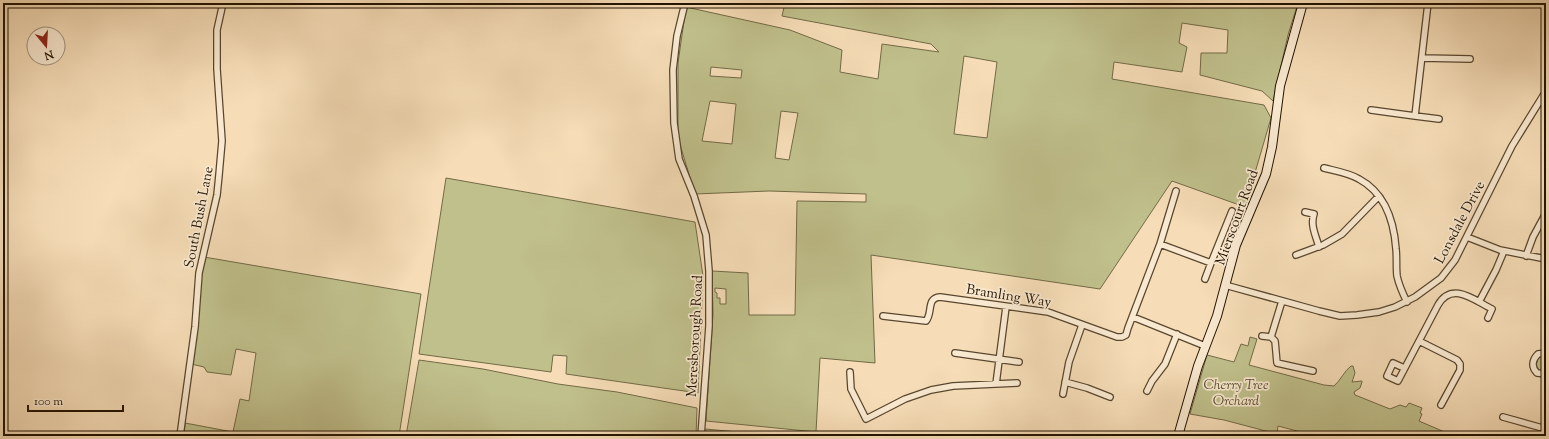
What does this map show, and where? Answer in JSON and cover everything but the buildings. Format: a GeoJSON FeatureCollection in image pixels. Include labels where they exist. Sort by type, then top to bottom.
{"type":"FeatureCollection","features":[{"type":"Feature","properties":{"kind":"street","name":"South Bush Lane"},"geometry":{"type":"LineString","coordinates":[[180,436],[195,326],[199,273],[217,195],[220,175],[222,141],[217,68],[217,30],[223,3]]}},
{"type":"Feature","properties":{"kind":"street","name":"Meresborough Road"},"geometry":{"type":"LineString","coordinates":[[685,3],[676,36],[673,70],[674,122],[679,159],[694,196],[706,235],[710,271],[709,326],[701,436]]}},
{"type":"Feature","properties":{"kind":"street","name":"Mierscourt Road"},"geometry":{"type":"LineString","coordinates":[[1178,436],[1217,316],[1242,230],[1266,174],[1272,147],[1280,86],[1303,3]]}},
{"type":"Feature","properties":{"kind":"street"},"geometry":{"type":"LineString","coordinates":[[1415,116],[1428,3]]}},
{"type":"Feature","properties":{"kind":"street"},"geometry":{"type":"LineString","coordinates":[[1422,58],[1470,59]]}},
{"type":"Feature","properties":{"kind":"street","name":"Lonsdale Drive"},"geometry":{"type":"LineString","coordinates":[[1226,285],[1318,312],[1345,316],[1379,312],[1407,302],[1428,289],[1441,278],[1455,260],[1512,146],[1546,91]]}},
{"type":"Feature","properties":{"kind":"street"},"geometry":{"type":"LineString","coordinates":[[1371,110],[1439,119]]}},
{"type":"Feature","properties":{"kind":"street"},"geometry":{"type":"LineString","coordinates":[[1324,168],[1360,179],[1369,185],[1387,207],[1393,226],[1397,276],[1407,302]]}},
{"type":"Feature","properties":{"kind":"street","name":"Bramling Way"},"geometry":{"type":"LineString","coordinates":[[883,316],[925,321],[929,316],[931,300],[936,297],[1048,312],[1117,337],[1122,337],[1126,335],[1160,244],[1176,191]]}},
{"type":"Feature","properties":{"kind":"street"},"geometry":{"type":"LineString","coordinates":[[1296,255],[1319,246],[1342,234],[1379,196]]}},
{"type":"Feature","properties":{"kind":"street"},"geometry":{"type":"LineString","coordinates":[[1205,279],[1232,211]]}},
{"type":"Feature","properties":{"kind":"street"},"geometry":{"type":"LineString","coordinates":[[1305,212],[1314,214],[1312,223],[1319,246]]}},
{"type":"Feature","properties":{"kind":"street"},"geometry":{"type":"LineString","coordinates":[[1526,256],[1533,237],[1546,213]]}},
{"type":"Feature","properties":{"kind":"street"},"geometry":{"type":"LineString","coordinates":[[1467,238],[1504,251],[1546,259]]}},
{"type":"Feature","properties":{"kind":"street"},"geometry":{"type":"LineString","coordinates":[[1160,244],[1211,263]]}},
{"type":"Feature","properties":{"kind":"street"},"geometry":{"type":"LineString","coordinates":[[1478,302],[1496,270],[1504,251]]}},
{"type":"Feature","properties":{"kind":"street"},"geometry":{"type":"LineString","coordinates":[[1404,368],[1438,305],[1444,297],[1451,293],[1460,293],[1492,309],[1488,318]]}},
{"type":"Feature","properties":{"kind":"street"},"geometry":{"type":"LineString","coordinates":[[1271,337],[1282,301]]}},
{"type":"Feature","properties":{"kind":"street"},"geometry":{"type":"LineString","coordinates":[[996,384],[1006,307]]}},
{"type":"Feature","properties":{"kind":"street"},"geometry":{"type":"LineString","coordinates":[[1133,317],[1206,346]]}},
{"type":"Feature","properties":{"kind":"street"},"geometry":{"type":"LineString","coordinates":[[1063,394],[1069,362],[1082,325]]}},
{"type":"Feature","properties":{"kind":"street"},"geometry":{"type":"LineString","coordinates":[[1147,391],[1165,364],[1177,334]]}},
{"type":"Feature","properties":{"kind":"street"},"geometry":{"type":"LineString","coordinates":[[1262,336],[1271,337],[1275,341],[1277,363],[1313,371]]}},
{"type":"Feature","properties":{"kind":"street"},"geometry":{"type":"LineString","coordinates":[[1419,341],[1457,360],[1460,364],[1460,370],[1441,405]]}},
{"type":"Feature","properties":{"kind":"street"},"geometry":{"type":"LineString","coordinates":[[955,353],[1018,362]]}},
{"type":"Feature","properties":{"kind":"street"},"geometry":{"type":"LineString","coordinates":[[1546,353],[1538,354],[1532,363],[1537,373],[1546,374]]}},
{"type":"Feature","properties":{"kind":"street"},"geometry":{"type":"LineString","coordinates":[[850,372],[851,389],[866,419],[905,399],[931,390],[953,386],[1017,383]]}},
{"type":"Feature","properties":{"kind":"street"},"geometry":{"type":"LineString","coordinates":[[1065,382],[1087,388],[1110,397]]}},
{"type":"Feature","properties":{"kind":"street"},"geometry":{"type":"LineString","coordinates":[[1503,417],[1546,429]]}},
{"type":"Feature","properties":{"kind":"street"},"geometry":{"type":"LineString","coordinates":[[1508,426],[1510,419]]}},
{"type":"Feature","properties":{"kind":"green space"},"geometry":{"type":"Polygon","coordinates":[[[785,3],[1298,3],[1288,35],[1273,101],[1262,91],[1200,75],[1201,53],[1227,53],[1228,30],[1182,23],[1179,43],[1187,47],[1182,72],[1114,62],[1112,79],[1264,105],[1271,118],[1245,207],[1172,181],[1100,289],[871,255],[875,363],[820,358],[816,432],[706,421],[713,314],[712,271],[748,273],[749,315],[795,315],[797,201],[866,202],[866,194],[769,191],[695,194],[678,138],[678,63],[686,7],[790,30],[842,50],[840,72],[878,79],[882,44],[939,52],[931,44],[782,16],[785,3]],[[964,56],[954,134],[987,138],[997,62],[964,56]],[[711,67],[710,76],[741,78],[742,70],[711,67]],[[710,101],[702,141],[732,144],[736,104],[710,101]],[[781,111],[775,158],[789,160],[798,113],[781,111]],[[715,288],[715,292],[717,293],[717,298],[720,298],[720,304],[726,304],[726,289],[715,288]]]}},
{"type":"Feature","properties":{"kind":"green space"},"geometry":{"type":"Polygon","coordinates":[[[446,178],[695,222],[703,276],[698,393],[566,374],[567,356],[553,355],[551,372],[419,354],[446,178]]]}},
{"type":"Feature","properties":{"kind":"green space"},"geometry":{"type":"Polygon","coordinates":[[[204,257],[421,294],[399,436],[184,436],[185,423],[233,432],[240,399],[249,401],[256,353],[236,349],[231,375],[207,372],[204,367],[191,364],[204,257]]]}},
{"type":"Feature","properties":{"kind":"green space","name":"Cherry Tree Orchard"},"geometry":{"type":"Polygon","coordinates":[[[1250,337],[1257,339],[1249,365],[1324,385],[1334,386],[1344,373],[1351,366],[1353,366],[1355,373],[1352,382],[1362,381],[1360,388],[1354,392],[1355,395],[1390,409],[1400,405],[1406,407],[1409,403],[1422,408],[1420,413],[1422,414],[1419,421],[1454,436],[1310,436],[1278,426],[1277,434],[1224,420],[1190,414],[1207,355],[1234,362],[1241,344],[1248,346],[1250,337]]]}},
{"type":"Feature","properties":{"kind":"green space"},"geometry":{"type":"Polygon","coordinates":[[[1546,356],[1546,372],[1539,371],[1535,366],[1538,358],[1546,356]]]}},
{"type":"Feature","properties":{"kind":"green space"},"geometry":{"type":"Polygon","coordinates":[[[419,360],[483,369],[558,384],[617,392],[697,408],[696,436],[406,436],[419,360]]]}},
{"type":"Feature","properties":{"kind":"green space"},"geometry":{"type":"Polygon","coordinates":[[[705,429],[782,436],[705,436],[705,429]]]}}]}
